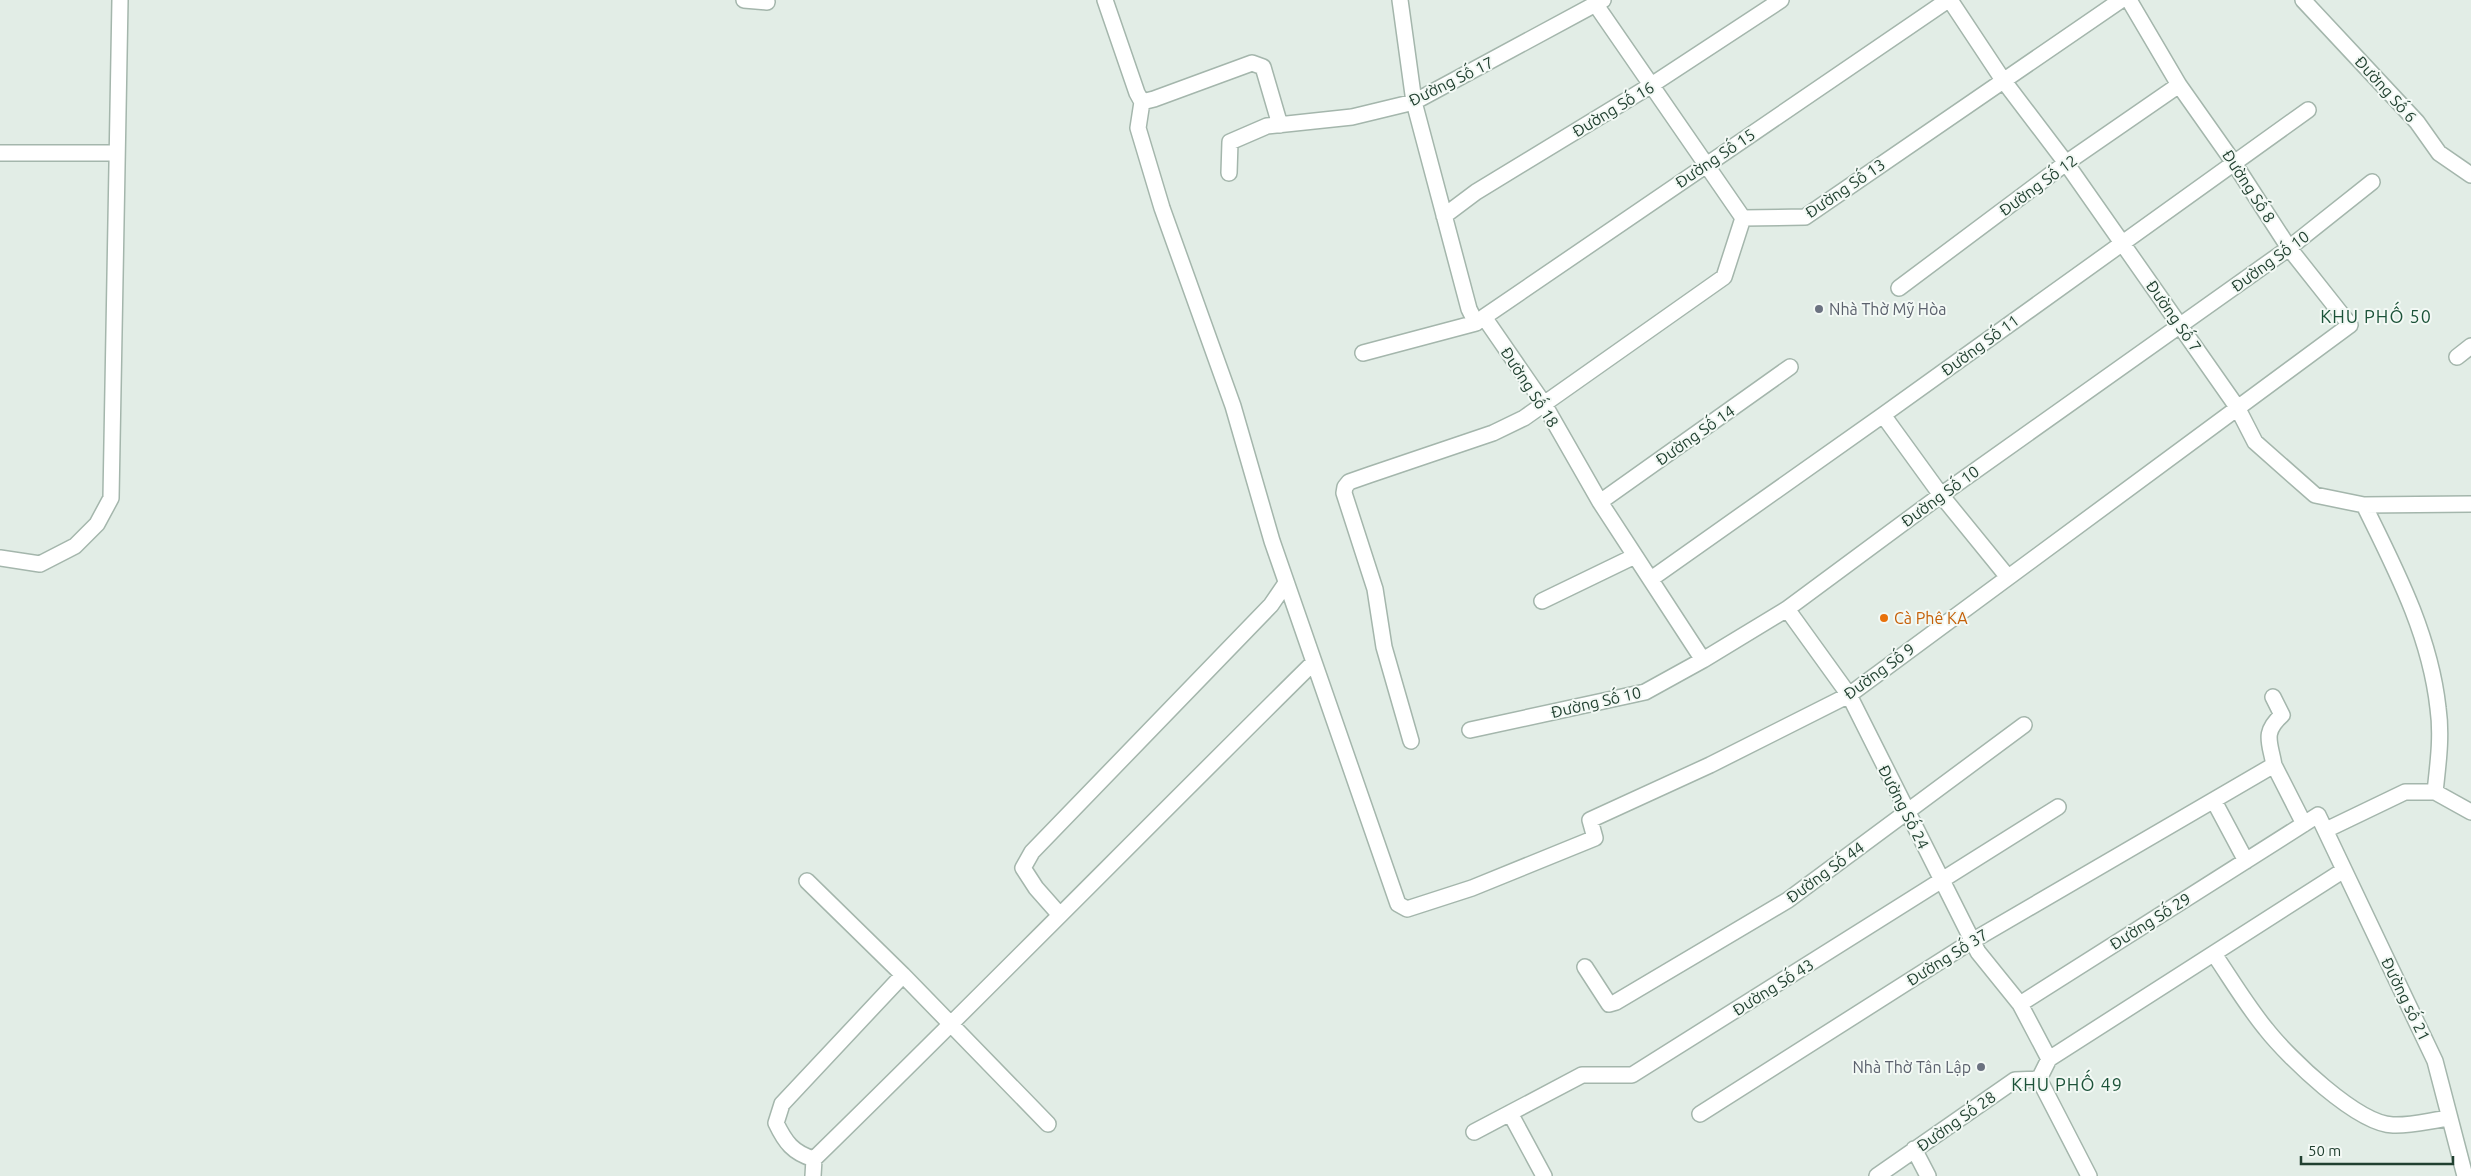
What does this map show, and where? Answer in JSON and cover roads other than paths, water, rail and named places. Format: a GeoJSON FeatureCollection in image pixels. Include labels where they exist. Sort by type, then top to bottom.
{"type":"FeatureCollection","features":[{"type":"Feature","properties":{"kind":"street"},"geometry":{"type":"LineString","coordinates":[[0,558],[40,564],[76,546],[97,524],[111,498],[120,0]]}},
{"type":"Feature","properties":{"kind":"street"},"geometry":{"type":"LineString","coordinates":[[744,0],[767,2]]}},
{"type":"Feature","properties":{"kind":"street"},"geometry":{"type":"LineString","coordinates":[[814,1176],[814,1159],[952,1024],[1059,914],[1313,663],[1286,583],[1233,406],[1162,208],[1138,128],[1142,102],[1137,93],[1105,0]]}},
{"type":"Feature","properties":{"kind":"street","name":"Đường Số 18"},"geometry":{"type":"LineString","coordinates":[[1400,0],[1414,102],[1469,309],[1480,320],[1544,404],[1600,502],[1704,660]]}},
{"type":"Feature","properties":{"kind":"street","name":"Đường Số 16"},"geometry":{"type":"LineString","coordinates":[[1444,216],[1476,192],[1650,86],[1781,0]]}},
{"type":"Feature","properties":{"kind":"street","name":"Đường Số 7"},"geometry":{"type":"LineString","coordinates":[[1949,0],[2003,80],[2066,163],[2238,407],[2255,442],[2315,495],[2364,505],[2471,504]]}},
{"type":"Feature","properties":{"kind":"street","name":"Đường Số 15"},"geometry":{"type":"LineString","coordinates":[[1363,353],[1480,320],[1949,0]]}},
{"type":"Feature","properties":{"kind":"street","name":"Đường Số 13"},"geometry":{"type":"LineString","coordinates":[[1743,218],[1805,217],[2122,0]]}},
{"type":"Feature","properties":{"kind":"street","name":"Đường Số 8"},"geometry":{"type":"LineString","coordinates":[[2129,0],[2179,85],[2234,163],[2289,248],[2350,325],[2238,407]]}},
{"type":"Feature","properties":{"kind":"street","name":"Đường Số 6"},"geometry":{"type":"LineString","coordinates":[[2304,0],[2417,122],[2440,153],[2471,175]]}},
{"type":"Feature","properties":{"kind":"street"},"geometry":{"type":"LineString","coordinates":[[1411,741],[1384,647],[1375,589],[1344,493],[1345,487],[1349,482],[1511,426],[1544,404],[1724,277],[1743,218],[1650,86],[1600,2]]}},
{"type":"Feature","properties":{"kind":"street","name":"Đường Số 17"},"geometry":{"type":"LineString","coordinates":[[1228,173],[1230,142],[1267,126],[1352,117],[1414,102],[1600,2]]}},
{"type":"Feature","properties":{"kind":"street"},"geometry":{"type":"LineString","coordinates":[[1142,102],[1252,63],[1263,66],[1280,125]]}},
{"type":"Feature","properties":{"kind":"street","name":"Đường Số 12"},"geometry":{"type":"LineString","coordinates":[[1899,288],[2066,163],[2179,85]]}},
{"type":"Feature","properties":{"kind":"street","name":"Đường Số 11"},"geometry":{"type":"LineString","coordinates":[[1651,579],[1884,415],[2308,110]]}},
{"type":"Feature","properties":{"kind":"street"},"geometry":{"type":"LineString","coordinates":[[0,153],[117,153]]}},
{"type":"Feature","properties":{"kind":"street","name":"Đường Số 10"},"geometry":{"type":"LineString","coordinates":[[1470,730],[1645,692],[1704,660],[1787,609],[1941,495],[2289,248],[2372,182]]}},
{"type":"Feature","properties":{"kind":"street"},"geometry":{"type":"LineString","coordinates":[[2457,357],[2471,346]]}},
{"type":"Feature","properties":{"kind":"street","name":"Đường Số 14"},"geometry":{"type":"LineString","coordinates":[[1600,502],[1790,367]]}},
{"type":"Feature","properties":{"kind":"street","name":"Đường Số 9"},"geometry":{"type":"LineString","coordinates":[[1313,663],[1398,904],[1402,908],[1407,909],[1447,896],[1595,838],[1590,820],[1710,765],[1849,695],[2007,576],[2238,407]]}},
{"type":"Feature","properties":{"kind":"street"},"geometry":{"type":"LineString","coordinates":[[1884,415],[1941,495],[2007,576]]}},
{"type":"Feature","properties":{"kind":"street"},"geometry":{"type":"LineString","coordinates":[[2364,505],[2400,577],[2428,653],[2439,709],[2439,752],[2435,792]]}},
{"type":"Feature","properties":{"kind":"street"},"geometry":{"type":"LineString","coordinates":[[1542,601],[1635,556]]}},
{"type":"Feature","properties":{"kind":"street"},"geometry":{"type":"LineString","coordinates":[[1059,914],[1036,888],[1023,868],[1032,852],[1271,605],[1286,583]]}},
{"type":"Feature","properties":{"kind":"street","name":"Đường Số 24"},"geometry":{"type":"LineString","coordinates":[[1787,609],[1849,695],[1978,952],[2020,1004]]}},
{"type":"Feature","properties":{"kind":"street"},"geometry":{"type":"LineString","coordinates":[[2273,697],[2282,715],[2273,722],[2268,739],[2274,765],[2304,824]]}},
{"type":"Feature","properties":{"kind":"street","name":"Đường Số 44"},"geometry":{"type":"LineString","coordinates":[[1585,967],[1609,1004],[1616,1002],[1788,900],[2024,725]]}},
{"type":"Feature","properties":{"kind":"street","name":"Đường Số 37"},"geometry":{"type":"LineString","coordinates":[[1700,1114],[1972,941],[2200,810],[2274,765]]}},
{"type":"Feature","properties":{"kind":"street"},"geometry":{"type":"LineString","coordinates":[[2326,830],[2405,792],[2435,792],[2471,812]]}},
{"type":"Feature","properties":{"kind":"street"},"geometry":{"type":"LineString","coordinates":[[2214,801],[2246,861]]}},
{"type":"Feature","properties":{"kind":"street","name":"Đường Số 43"},"geometry":{"type":"LineString","coordinates":[[1474,1132],[1582,1076],[1632,1075],[1834,950],[1941,879],[2058,807]]}},
{"type":"Feature","properties":{"kind":"street","name":"Đường Số 29"},"geometry":{"type":"LineString","coordinates":[[2020,1004],[2318,815],[2326,830]]}},
{"type":"Feature","properties":{"kind":"street","name":"Đường số 21"},"geometry":{"type":"LineString","coordinates":[[2326,830],[2435,1061],[2465,1176]]}},
{"type":"Feature","properties":{"kind":"street"},"geometry":{"type":"LineString","coordinates":[[2089,1176],[2039,1079],[2049,1059],[2344,870]]}},
{"type":"Feature","properties":{"kind":"street"},"geometry":{"type":"LineString","coordinates":[[806,881],[952,1024],[1048,1124]]}},
{"type":"Feature","properties":{"kind":"street"},"geometry":{"type":"LineString","coordinates":[[2214,954],[2266,1029],[2290,1055],[2338,1098],[2377,1122],[2393,1125],[2450,1118]]}},
{"type":"Feature","properties":{"kind":"street"},"geometry":{"type":"LineString","coordinates":[[814,1159],[803,1156],[787,1145],[776,1123],[782,1104],[903,975]]}},
{"type":"Feature","properties":{"kind":"street"},"geometry":{"type":"LineString","coordinates":[[2020,1004],[2049,1059]]}},
{"type":"Feature","properties":{"kind":"street","name":"Đường Số 28"},"geometry":{"type":"LineString","coordinates":[[1877,1176],[2015,1080],[2039,1079]]}},
{"type":"Feature","properties":{"kind":"street"},"geometry":{"type":"LineString","coordinates":[[1510,1113],[1544,1176]]}},
{"type":"Feature","properties":{"kind":"street"},"geometry":{"type":"LineString","coordinates":[[1914,1149],[1928,1176]]}},
{"type":"Feature","properties":{"kind":"place","name":"Nhà Thờ Mỹ Hòa"},"geometry":{"type":"Point","coordinates":[1819,309]}},
{"type":"Feature","properties":{"kind":"place","name":"Cà Phê KA"},"geometry":{"type":"Point","coordinates":[1884,618]}},
{"type":"Feature","properties":{"kind":"place","name":"Nhà Thờ Tân Lập"},"geometry":{"type":"Point","coordinates":[1981,1067]}},
{"type":"Feature","properties":{"kind":"district","name":"KHU PHỐ 50"},"geometry":{"type":"Point","coordinates":[2376,317]}},
{"type":"Feature","properties":{"kind":"district","name":"KHU PHỐ 49"},"geometry":{"type":"Point","coordinates":[2067,1085]}}]}
